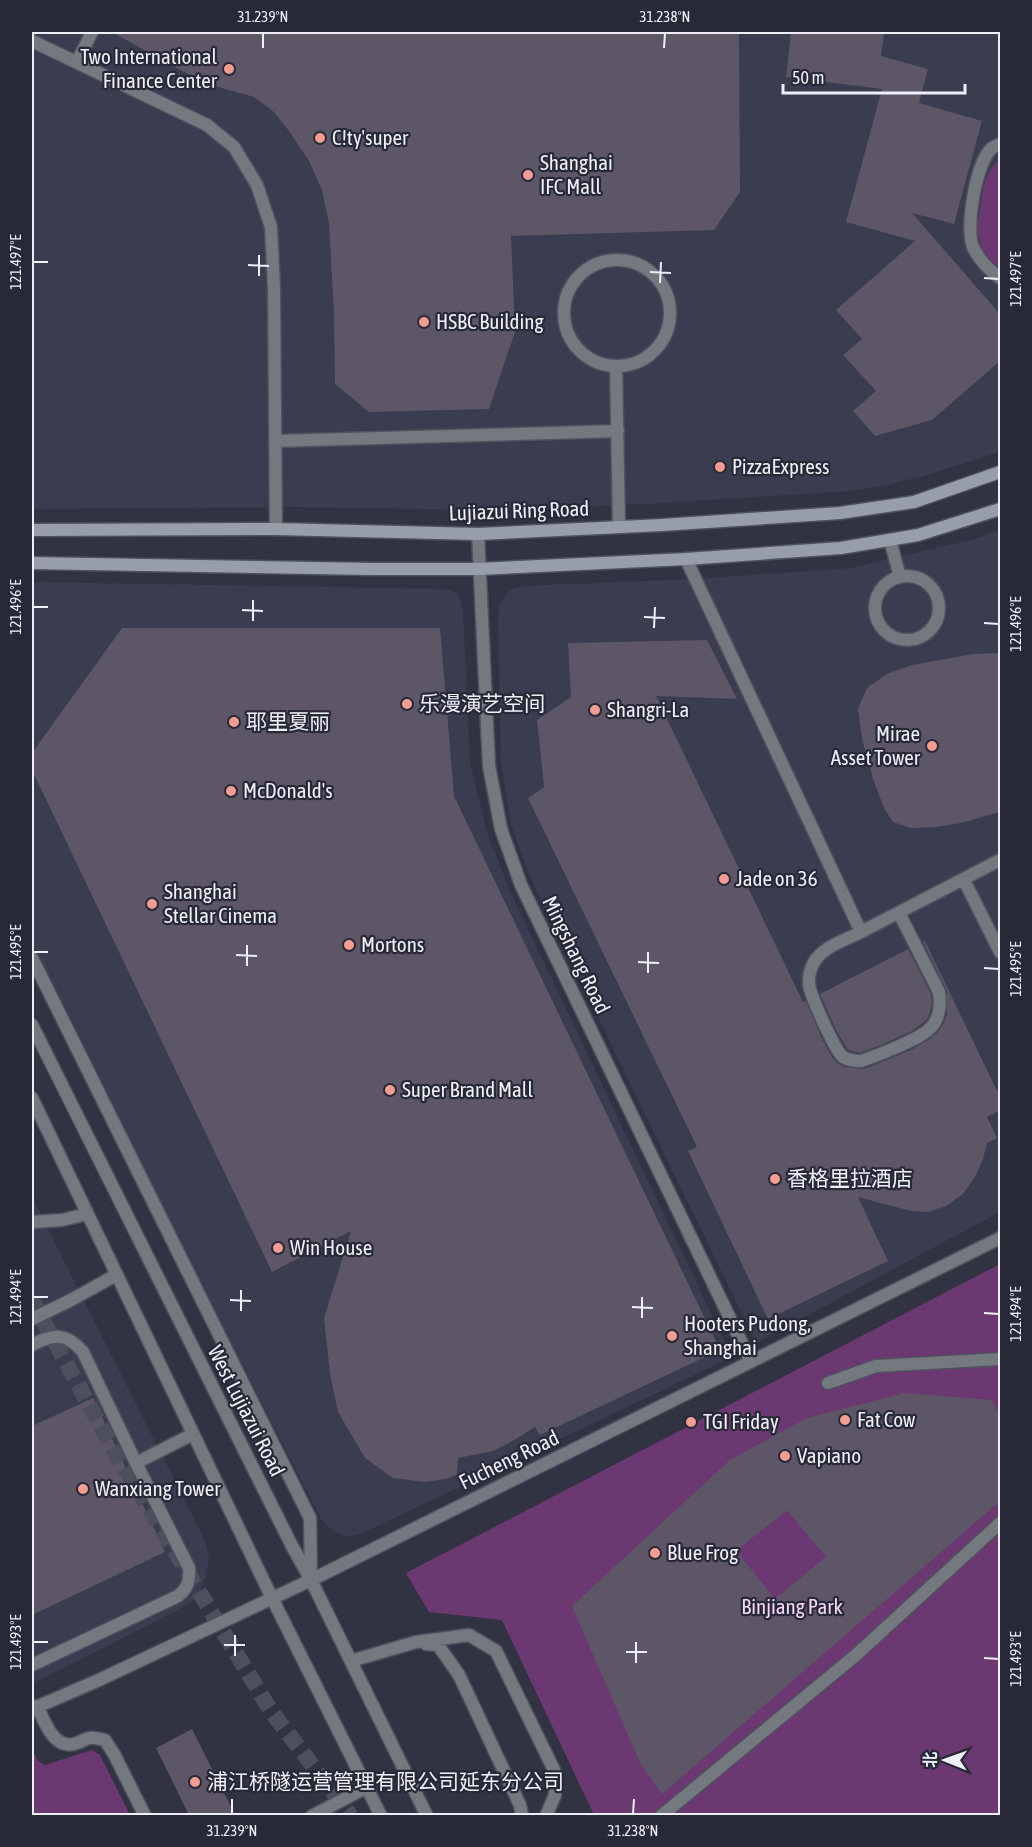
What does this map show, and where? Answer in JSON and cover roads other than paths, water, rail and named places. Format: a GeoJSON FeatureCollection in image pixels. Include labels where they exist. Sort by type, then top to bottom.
{"type":"FeatureCollection","features":[{"type":"Feature","properties":{"kind":"main road","name":"Lujiazui Ring Road"},"geometry":{"type":"LineString","coordinates":[[32,530],[276,529],[478,534],[619,527],[819,515],[861,510],[914,502],[1000,472]]}},
{"type":"Feature","properties":{"kind":"main road"},"geometry":{"type":"LineString","coordinates":[[35,564],[479,569],[686,560],[841,548],[890,540],[918,535],[1000,508]]}},
{"type":"Feature","properties":{"kind":"street"},"geometry":{"type":"LineString","coordinates":[[76,62],[92,32]]}},
{"type":"Feature","properties":{"kind":"street"},"geometry":{"type":"LineString","coordinates":[[32,41],[207,125],[234,147],[257,185],[271,227],[274,288],[276,529]]}},
{"type":"Feature","properties":{"kind":"street"},"geometry":{"type":"LineString","coordinates":[[1000,144],[992,148],[981,167],[972,201],[970,231],[972,245],[979,257],[1000,278]]}},
{"type":"Feature","properties":{"kind":"street"},"geometry":{"type":"LineString","coordinates":[[610,260],[628,261],[644,268],[658,279],[666,294],[670,311],[668,328],[660,343],[648,356],[633,364],[616,366],[598,363],[584,354],[572,341],[565,325],[564,307],[569,290],[579,275],[593,265],[610,260]]}},
{"type":"Feature","properties":{"kind":"street"},"geometry":{"type":"LineString","coordinates":[[616,366],[619,527]]}},
{"type":"Feature","properties":{"kind":"street"},"geometry":{"type":"LineString","coordinates":[[275,441],[618,431]]}},
{"type":"Feature","properties":{"kind":"street","name":"Mingshang Road"},"geometry":{"type":"LineString","coordinates":[[478,534],[489,766],[501,829],[521,885],[751,1362]]}},
{"type":"Feature","properties":{"kind":"street"},"geometry":{"type":"LineString","coordinates":[[890,540],[900,577]]}},
{"type":"Feature","properties":{"kind":"street"},"geometry":{"type":"LineString","coordinates":[[686,560],[861,932]]}},
{"type":"Feature","properties":{"kind":"street"},"geometry":{"type":"LineString","coordinates":[[900,577],[919,578],[933,590],[937,599],[937,618],[932,627],[918,638],[909,640],[890,635],[883,629],[875,612],[878,594],[891,580],[900,577]]}},
{"type":"Feature","properties":{"kind":"street"},"geometry":{"type":"LineString","coordinates":[[899,913],[939,992],[941,1004],[939,1015],[924,1035],[861,1061],[843,1057],[836,1048],[810,989],[809,976],[818,955],[1000,860]]}},
{"type":"Feature","properties":{"kind":"street"},"geometry":{"type":"LineString","coordinates":[[964,880],[1000,952]]}},
{"type":"Feature","properties":{"kind":"street"},"geometry":{"type":"LineString","coordinates":[[32,958],[310,1518],[311,1580]]}},
{"type":"Feature","properties":{"kind":"street","name":"West Lujiazui Road"},"geometry":{"type":"LineString","coordinates":[[32,1025],[427,1815]]}},
{"type":"Feature","properties":{"kind":"street"},"geometry":{"type":"LineString","coordinates":[[32,1098],[272,1598],[381,1815]]}},
{"type":"Feature","properties":{"kind":"street"},"geometry":{"type":"LineString","coordinates":[[32,1222],[62,1220],[87,1214]]}},
{"type":"Feature","properties":{"kind":"street","name":"Fucheng Road"},"geometry":{"type":"LineString","coordinates":[[34,1708],[99,1680],[311,1580],[1000,1238]]}},
{"type":"Feature","properties":{"kind":"street"},"geometry":{"type":"LineString","coordinates":[[32,1319],[116,1275]]}},
{"type":"Feature","properties":{"kind":"street"},"geometry":{"type":"LineString","coordinates":[[32,1345],[45,1338],[56,1336],[76,1343],[83,1352],[136,1464],[185,1557],[190,1580],[185,1590],[178,1596],[32,1665]]}},
{"type":"Feature","properties":{"kind":"street"},"geometry":{"type":"LineString","coordinates":[[828,1383],[876,1366],[1000,1359]]}},
{"type":"Feature","properties":{"kind":"street"},"geometry":{"type":"LineString","coordinates":[[136,1464],[193,1434]]}},
{"type":"Feature","properties":{"kind":"street"},"geometry":{"type":"LineString","coordinates":[[661,1815],[856,1655],[1000,1523]]}},
{"type":"Feature","properties":{"kind":"street"},"geometry":{"type":"LineString","coordinates":[[351,1661],[416,1642],[469,1635],[496,1651],[554,1770],[555,1795],[546,1815]]}},
{"type":"Feature","properties":{"kind":"street"},"geometry":{"type":"LineString","coordinates":[[416,1642],[438,1645],[459,1675],[520,1805],[522,1815]]}},
{"type":"Feature","properties":{"kind":"street"},"geometry":{"type":"LineString","coordinates":[[34,1708],[58,1742],[72,1745],[89,1736],[105,1740],[145,1815]]}},
{"type":"Feature","properties":{"kind":"street"},"geometry":{"type":"LineString","coordinates":[[312,1815],[367,1787]]}},
{"type":"Feature","properties":{"kind":"tunnel"},"geometry":{"type":"LineString","coordinates":[[32,1300],[115,1452],[271,1711],[351,1816]]}},
{"type":"Feature","properties":{"kind":"place","name":"Two International Finance Center"},"geometry":{"type":"Point","coordinates":[229,69]}},
{"type":"Feature","properties":{"kind":"place","name":"C!ty'super"},"geometry":{"type":"Point","coordinates":[320,138]}},
{"type":"Feature","properties":{"kind":"place","name":"Shanghai IFC Mall"},"geometry":{"type":"Point","coordinates":[528,175]}},
{"type":"Feature","properties":{"kind":"place","name":"HSBC Building"},"geometry":{"type":"Point","coordinates":[424,322]}},
{"type":"Feature","properties":{"kind":"place","name":"PizzaExpress"},"geometry":{"type":"Point","coordinates":[720,467]}},
{"type":"Feature","properties":{"kind":"place","name":"乐漫演艺空间"},"geometry":{"type":"Point","coordinates":[407,704]}},
{"type":"Feature","properties":{"kind":"place","name":"Shangri-La"},"geometry":{"type":"Point","coordinates":[595,710]}},
{"type":"Feature","properties":{"kind":"place","name":"耶里夏丽"},"geometry":{"type":"Point","coordinates":[234,722]}},
{"type":"Feature","properties":{"kind":"place","name":"Mirae Asset Tower"},"geometry":{"type":"Point","coordinates":[932,746]}},
{"type":"Feature","properties":{"kind":"place","name":"McDonald's"},"geometry":{"type":"Point","coordinates":[231,791]}},
{"type":"Feature","properties":{"kind":"place","name":"Jade on 36"},"geometry":{"type":"Point","coordinates":[724,879]}},
{"type":"Feature","properties":{"kind":"place","name":"Shanghai Stellar Cinema"},"geometry":{"type":"Point","coordinates":[152,904]}},
{"type":"Feature","properties":{"kind":"place","name":"Mortons"},"geometry":{"type":"Point","coordinates":[349,945]}},
{"type":"Feature","properties":{"kind":"place","name":"Super Brand Mall"},"geometry":{"type":"Point","coordinates":[390,1090]}},
{"type":"Feature","properties":{"kind":"place","name":"香格里拉酒店"},"geometry":{"type":"Point","coordinates":[775,1179]}},
{"type":"Feature","properties":{"kind":"place","name":"Win House"},"geometry":{"type":"Point","coordinates":[278,1248]}},
{"type":"Feature","properties":{"kind":"place","name":"Hooters Pudong, Shanghai"},"geometry":{"type":"Point","coordinates":[672,1336]}},
{"type":"Feature","properties":{"kind":"place","name":"Fat Cow"},"geometry":{"type":"Point","coordinates":[845,1420]}},
{"type":"Feature","properties":{"kind":"place","name":"TGI Friday"},"geometry":{"type":"Point","coordinates":[691,1422]}},
{"type":"Feature","properties":{"kind":"place","name":"Vapiano"},"geometry":{"type":"Point","coordinates":[785,1456]}},
{"type":"Feature","properties":{"kind":"place","name":"Wanxiang Tower"},"geometry":{"type":"Point","coordinates":[83,1489]}},
{"type":"Feature","properties":{"kind":"place","name":"Blue Frog"},"geometry":{"type":"Point","coordinates":[655,1553]}},
{"type":"Feature","properties":{"kind":"place","name":"浦江桥隧运营管理有限公司延东分公司"},"geometry":{"type":"Point","coordinates":[195,1782]}},
{"type":"Feature","properties":{"kind":"park label","name":"Binjiang Park"},"geometry":{"type":"Point","coordinates":[792,1607]}}]}
